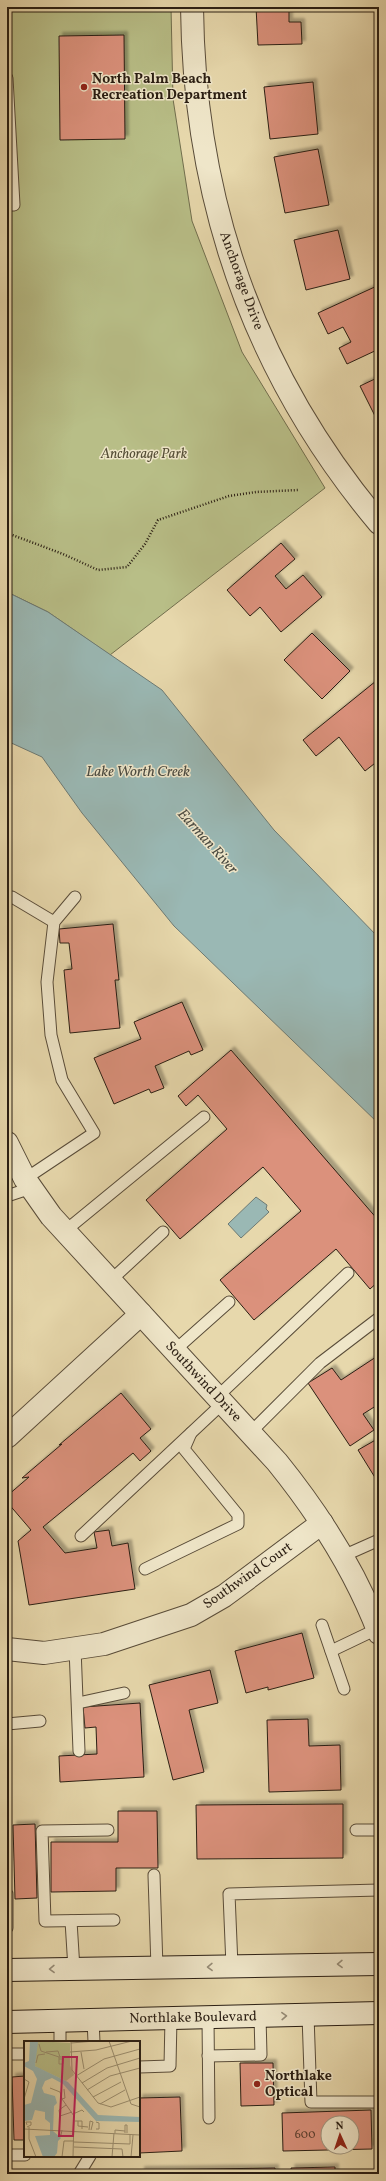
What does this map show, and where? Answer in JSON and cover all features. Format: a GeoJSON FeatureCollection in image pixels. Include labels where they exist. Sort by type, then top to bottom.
{"type":"FeatureCollection","features":[{"type":"Feature","properties":{"kind":"street","name":"Anchorage Drive"},"geometry":{"type":"LineString","coordinates":[[192,7],[193,52],[198,114],[208,176],[223,236],[243,295],[268,353],[297,408],[339,473],[376,514]]}},
{"type":"Feature","properties":{"kind":"street","name":"Southwind Drive"},"geometry":{"type":"LineString","coordinates":[[7,1143],[28,1184],[51,1216],[250,1433],[298,1488],[343,1556],[378,1631]]}},
{"type":"Feature","properties":{"kind":"street"},"geometry":{"type":"LineString","coordinates":[[7,1437],[141,1314]]}},
{"type":"Feature","properties":{"kind":"street","name":"Southwind Court"},"geometry":{"type":"LineString","coordinates":[[7,1649],[44,1653],[104,1644],[191,1615],[224,1596],[322,1523]]}},
{"type":"Feature","properties":{"kind":"street"},"geometry":{"type":"LineString","coordinates":[[7,1970],[379,1964]]}},
{"type":"Feature","properties":{"kind":"street","name":"Northlake Boulevard"},"geometry":{"type":"LineString","coordinates":[[7,2022],[379,2013]]}},
{"type":"Feature","properties":{"kind":"lane"},"geometry":{"type":"LineString","coordinates":[[7,78],[14,205],[7,205]]}},
{"type":"Feature","properties":{"kind":"lane"},"geometry":{"type":"LineString","coordinates":[[7,899],[12,897],[54,922]]}},
{"type":"Feature","properties":{"kind":"lane"},"geometry":{"type":"LineString","coordinates":[[7,1196],[28,1184],[94,1133],[62,1080],[51,1035],[47,982],[54,922],[75,897]]}},
{"type":"Feature","properties":{"kind":"lane"},"geometry":{"type":"LineString","coordinates":[[65,1231],[204,1117]]}},
{"type":"Feature","properties":{"kind":"lane"},"geometry":{"type":"LineString","coordinates":[[110,1281],[163,1232]]}},
{"type":"Feature","properties":{"kind":"lane"},"geometry":{"type":"LineString","coordinates":[[81,1536],[191,1433],[220,1400],[348,1274]]}},
{"type":"Feature","properties":{"kind":"lane"},"geometry":{"type":"LineString","coordinates":[[174,1351],[229,1302]]}},
{"type":"Feature","properties":{"kind":"lane"},"geometry":{"type":"LineString","coordinates":[[250,1433],[320,1363],[379,1318]]}},
{"type":"Feature","properties":{"kind":"lane"},"geometry":{"type":"LineString","coordinates":[[145,1569],[238,1524],[238,1515],[184,1449],[191,1433]]}},
{"type":"Feature","properties":{"kind":"lane"},"geometry":{"type":"LineString","coordinates":[[343,1556],[379,1540]]}},
{"type":"Feature","properties":{"kind":"lane"},"geometry":{"type":"LineString","coordinates":[[322,1625],[344,1689]]}},
{"type":"Feature","properties":{"kind":"lane"},"geometry":{"type":"LineString","coordinates":[[331,1651],[378,1631]]}},
{"type":"Feature","properties":{"kind":"lane"},"geometry":{"type":"LineString","coordinates":[[75,1648],[79,1751]]}},
{"type":"Feature","properties":{"kind":"lane"},"geometry":{"type":"LineString","coordinates":[[78,1703],[124,1693]]}},
{"type":"Feature","properties":{"kind":"lane"},"geometry":{"type":"LineString","coordinates":[[7,1724],[40,1721]]}},
{"type":"Feature","properties":{"kind":"lane"},"geometry":{"type":"LineString","coordinates":[[108,1830],[42,1831],[45,1921],[114,1920]]}},
{"type":"Feature","properties":{"kind":"lane"},"geometry":{"type":"LineString","coordinates":[[356,1830],[379,1830]]}},
{"type":"Feature","properties":{"kind":"lane"},"geometry":{"type":"LineString","coordinates":[[154,1875],[157,1968]]}},
{"type":"Feature","properties":{"kind":"lane"},"geometry":{"type":"LineString","coordinates":[[232,1966],[229,1894],[379,1890]]}},
{"type":"Feature","properties":{"kind":"lane"},"geometry":{"type":"LineString","coordinates":[[7,1894],[7,1928]]}},
{"type":"Feature","properties":{"kind":"lane"},"geometry":{"type":"LineString","coordinates":[[72,1921],[74,1969]]}},
{"type":"Feature","properties":{"kind":"lane"},"geometry":{"type":"LineString","coordinates":[[308,2015],[311,2102],[379,2102]]}},
{"type":"Feature","properties":{"kind":"lane"},"geometry":{"type":"LineString","coordinates":[[208,2056],[261,2055],[260,2016]]}},
{"type":"Feature","properties":{"kind":"lane"},"geometry":{"type":"LineString","coordinates":[[140,2067],[170,2066],[170,2018]]}},
{"type":"Feature","properties":{"kind":"lane"},"geometry":{"type":"LineString","coordinates":[[208,2018],[209,2118]]}},
{"type":"Feature","properties":{"kind":"lane"},"geometry":{"type":"LineString","coordinates":[[93,2020],[94,2041]]}},
{"type":"Feature","properties":{"kind":"lane"},"geometry":{"type":"LineString","coordinates":[[60,2021],[60,2041]]}},
{"type":"Feature","properties":{"kind":"lane"},"geometry":{"type":"LineString","coordinates":[[7,2054],[24,2054]]}},
{"type":"Feature","properties":{"kind":"lane"},"geometry":{"type":"LineString","coordinates":[[7,2155],[24,2155]]}},
{"type":"Feature","properties":{"kind":"lane"},"geometry":{"type":"LineString","coordinates":[[79,2174],[89,2157]]}},
{"type":"Feature","properties":{"kind":"path"},"geometry":{"type":"LineString","coordinates":[[7,533],[63,554],[98,570],[127,567],[146,544],[158,520],[229,496],[256,492],[298,490]]}},
{"type":"Feature","properties":{"kind":"green space","name":"Anchorage Park"},"geometry":{"type":"Polygon","coordinates":[[[7,7],[171,7],[173,99],[192,221],[242,352],[325,488],[110,655],[48,612],[7,592],[7,7]]]}},
{"type":"Feature","properties":{"kind":"water","name":"Lake Worth Creek"},"geometry":{"type":"Polygon","coordinates":[[[7,592],[48,612],[162,690],[274,830],[379,938],[379,1124],[174,926],[82,813],[42,757],[7,741],[7,592]]]}},
{"type":"Feature","properties":{"kind":"water"},"geometry":{"type":"Polygon","coordinates":[[[256,1197],[267,1205],[266,1209],[269,1212],[241,1238],[228,1224],[256,1197]]]}},
{"type":"Feature","properties":{"kind":"building"},"geometry":{"type":"Polygon","coordinates":[[[256,7],[289,7],[289,22],[301,22],[302,44],[258,45],[256,7]]]}},
{"type":"Feature","properties":{"kind":"building"},"geometry":{"type":"Polygon","coordinates":[[[124,35],[125,139],[60,140],[59,36],[124,35]]]}},
{"type":"Feature","properties":{"kind":"building"},"geometry":{"type":"Polygon","coordinates":[[[313,82],[318,134],[270,139],[264,87],[313,82]]]}},
{"type":"Feature","properties":{"kind":"building"},"geometry":{"type":"Polygon","coordinates":[[[318,149],[329,205],[285,213],[274,157],[318,149]]]}},
{"type":"Feature","properties":{"kind":"building"},"geometry":{"type":"Polygon","coordinates":[[[338,230],[350,279],[306,290],[294,240],[338,230]]]}},
{"type":"Feature","properties":{"kind":"building"},"geometry":{"type":"Polygon","coordinates":[[[379,285],[379,303],[375,305],[379,314],[379,349],[347,364],[339,348],[351,342],[343,327],[328,334],[318,313],[379,285]]]}},
{"type":"Feature","properties":{"kind":"building"},"geometry":{"type":"Polygon","coordinates":[[[379,377],[379,414],[375,416],[360,386],[379,377]]]}},
{"type":"Feature","properties":{"kind":"building"},"geometry":{"type":"Polygon","coordinates":[[[281,543],[295,559],[275,576],[286,589],[303,575],[322,597],[281,632],[260,607],[250,616],[227,590],[281,543]]]}},
{"type":"Feature","properties":{"kind":"building"},"geometry":{"type":"Polygon","coordinates":[[[312,633],[350,671],[322,699],[284,660],[312,633]]]}},
{"type":"Feature","properties":{"kind":"building"},"geometry":{"type":"Polygon","coordinates":[[[376,681],[379,685],[379,709],[375,712],[379,717],[379,760],[365,771],[339,737],[316,756],[303,740],[376,681]]]}},
{"type":"Feature","properties":{"kind":"building"},"geometry":{"type":"Polygon","coordinates":[[[113,924],[119,980],[115,980],[120,1028],[70,1033],[64,970],[72,969],[69,943],[60,943],[59,929],[113,924]]]}},
{"type":"Feature","properties":{"kind":"building"},"geometry":{"type":"Polygon","coordinates":[[[182,1002],[203,1050],[191,1055],[189,1051],[155,1066],[164,1088],[151,1093],[149,1089],[114,1104],[94,1058],[141,1039],[134,1022],[182,1002]]]}},
{"type":"Feature","properties":{"kind":"building"},"geometry":{"type":"Polygon","coordinates":[[[231,1050],[379,1221],[379,1281],[370,1289],[336,1249],[254,1320],[220,1280],[301,1211],[263,1167],[180,1239],[146,1200],[227,1129],[198,1095],[186,1106],[178,1096],[231,1050]]]}},
{"type":"Feature","properties":{"kind":"building"},"geometry":{"type":"Polygon","coordinates":[[[379,1355],[379,1404],[363,1414],[374,1430],[350,1446],[308,1383],[332,1368],[341,1380],[379,1355]]]}},
{"type":"Feature","properties":{"kind":"building"},"geometry":{"type":"Polygon","coordinates":[[[121,1393],[151,1429],[140,1438],[151,1451],[140,1461],[133,1453],[43,1527],[65,1553],[97,1548],[94,1532],[109,1530],[112,1546],[128,1543],[135,1589],[29,1605],[18,1541],[31,1530],[7,1502],[7,1496],[29,1477],[22,1478],[121,1393]]]}},
{"type":"Feature","properties":{"kind":"building"},"geometry":{"type":"Polygon","coordinates":[[[379,1438],[379,1484],[358,1450],[379,1438]]]}},
{"type":"Feature","properties":{"kind":"building"},"geometry":{"type":"Polygon","coordinates":[[[302,1633],[314,1678],[268,1690],[268,1687],[246,1693],[235,1651],[302,1633]]]}},
{"type":"Feature","properties":{"kind":"building"},"geometry":{"type":"Polygon","coordinates":[[[210,1670],[218,1703],[189,1710],[204,1772],[173,1780],[149,1685],[210,1670]]]}},
{"type":"Feature","properties":{"kind":"building"},"geometry":{"type":"Polygon","coordinates":[[[140,1703],[144,1777],[60,1782],[59,1756],[97,1754],[96,1727],[85,1728],[83,1707],[140,1703]]]}},
{"type":"Feature","properties":{"kind":"building"},"geometry":{"type":"Polygon","coordinates":[[[308,1719],[309,1746],[340,1745],[341,1790],[269,1792],[267,1720],[308,1719]]]}},
{"type":"Feature","properties":{"kind":"building"},"geometry":{"type":"Polygon","coordinates":[[[343,1804],[343,1858],[197,1859],[196,1805],[343,1804]]]}},
{"type":"Feature","properties":{"kind":"building"},"geometry":{"type":"Polygon","coordinates":[[[118,1811],[157,1811],[158,1868],[116,1868],[116,1891],[51,1892],[51,1842],[118,1842],[118,1811]]]}},
{"type":"Feature","properties":{"kind":"building"},"geometry":{"type":"Polygon","coordinates":[[[35,1824],[37,1898],[15,1899],[13,1825],[35,1824]]]}},
{"type":"Feature","properties":{"kind":"building","name":"Northlake Optical"},"geometry":{"type":"Polygon","coordinates":[[[240,2063],[273,2063],[274,2105],[241,2106],[240,2063]]]}},
{"type":"Feature","properties":{"kind":"building"},"geometry":{"type":"Polygon","coordinates":[[[24,2076],[24,2140],[14,2140],[12,2077],[24,2076]]]}},
{"type":"Feature","properties":{"kind":"building"},"geometry":{"type":"Polygon","coordinates":[[[180,2097],[182,2151],[140,2153],[140,2098],[180,2097]]]}},
{"type":"Feature","properties":{"kind":"building"},"geometry":{"type":"Polygon","coordinates":[[[371,2110],[372,2149],[360,2149],[360,2115],[320,2115],[320,2150],[283,2151],[282,2113],[371,2110]]]}},
{"type":"Feature","properties":{"kind":"building"},"geometry":{"type":"Polygon","coordinates":[[[335,2167],[335,2174],[292,2174],[291,2168],[335,2167]]]}},
{"type":"Feature","properties":{"kind":"building"},"geometry":{"type":"Polygon","coordinates":[[[275,2168],[275,2174],[141,2174],[141,2170],[275,2168]]]}},
{"type":"Feature","properties":{"kind":"place","name":"North Palm Beach Recreation Department"},"geometry":{"type":"Point","coordinates":[84,87]}},
{"type":"Feature","properties":{"kind":"place","name":"Northlake Optical"},"geometry":{"type":"Point","coordinates":[257,2084]}},
{"type":"Feature","properties":{"kind":"water label","name":"Earman River"},"geometry":{"type":"Point","coordinates":[207,842]}}]}
